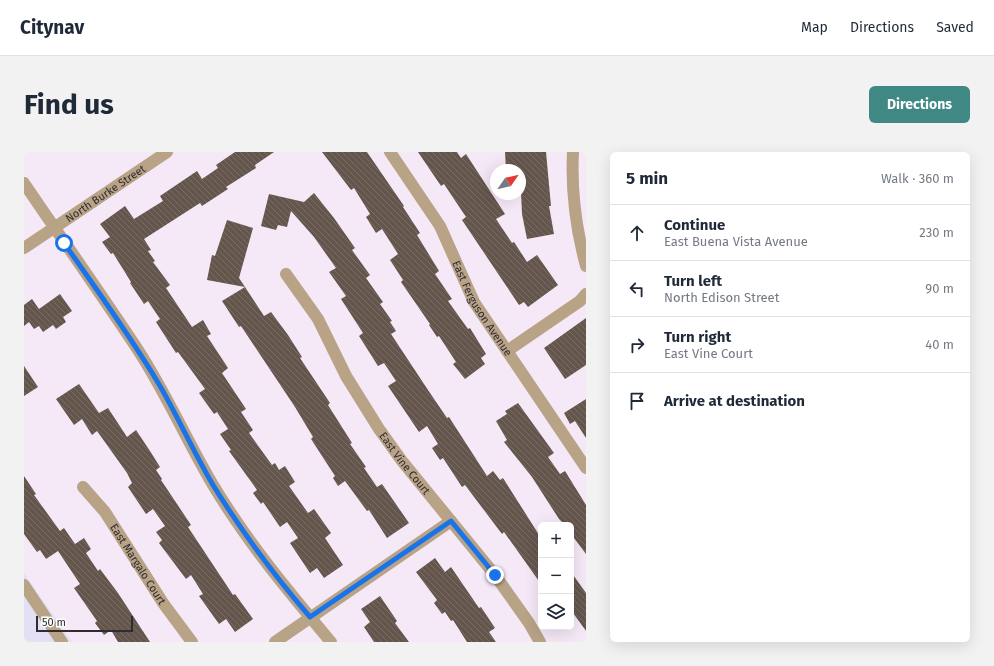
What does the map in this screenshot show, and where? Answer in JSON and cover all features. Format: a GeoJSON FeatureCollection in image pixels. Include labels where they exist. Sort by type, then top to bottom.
{"type":"FeatureCollection","features":[{"type":"Feature","properties":{"kind":"street","name":"North Burke Street"},"geometry":{"type":"LineString","coordinates":[[24,248],[167,152]]}},
{"type":"Feature","properties":{"kind":"street","name":"East Ferguson Avenue"},"geometry":{"type":"LineString","coordinates":[[390,152],[440,226],[474,302],[584,462]]}},
{"type":"Feature","properties":{"kind":"street"},"geometry":{"type":"LineString","coordinates":[[573,152],[572,179],[575,209],[580,243],[586,266]]}},
{"type":"Feature","properties":{"kind":"street"},"geometry":{"type":"LineString","coordinates":[[24,183],[138,350],[180,422],[213,484],[244,532],[279,580],[331,642]]}},
{"type":"Feature","properties":{"kind":"street","name":"East Vine Court"},"geometry":{"type":"LineString","coordinates":[[286,274],[318,319],[346,376],[379,429],[402,461],[495,575],[529,623],[540,642]]}},
{"type":"Feature","properties":{"kind":"street"},"geometry":{"type":"LineString","coordinates":[[507,351],[580,302],[586,294]]}},
{"type":"Feature","properties":{"kind":"street","name":"East Margalo Court"},"geometry":{"type":"LineString","coordinates":[[83,487],[105,512],[163,603],[192,642]]}},
{"type":"Feature","properties":{"kind":"street"},"geometry":{"type":"LineString","coordinates":[[275,642],[451,521]]}},
{"type":"Feature","properties":{"kind":"street"},"geometry":{"type":"LineString","coordinates":[[24,585],[62,642]]}},
{"type":"Feature","properties":{"kind":"shaded area"},"geometry":{"type":"Polygon","coordinates":[[[24,573],[72,642],[24,642],[24,573]]]}},
{"type":"Feature","properties":{"kind":"building"},"geometry":{"type":"Polygon","coordinates":[[[235,152],[274,152],[255,165],[256,168],[226,187],[228,189],[202,206],[200,203],[144,239],[151,250],[148,251],[155,261],[153,262],[170,285],[166,288],[192,327],[203,320],[211,334],[207,336],[228,368],[222,373],[246,409],[241,412],[253,430],[249,433],[272,465],[275,463],[279,470],[285,466],[295,482],[289,486],[308,513],[314,509],[331,533],[325,538],[343,565],[324,578],[317,568],[310,573],[290,543],[298,538],[287,522],[280,527],[263,502],[261,504],[253,493],[257,490],[229,451],[231,450],[220,434],[228,429],[217,412],[214,414],[199,393],[205,389],[178,352],[176,353],[156,322],[160,319],[148,301],[144,304],[113,253],[111,254],[102,242],[110,237],[100,224],[125,206],[134,219],[163,201],[160,196],[197,171],[202,179],[218,168],[216,165],[235,152]]]}},
{"type":"Feature","properties":{"kind":"building"},"geometry":{"type":"Polygon","coordinates":[[[322,152],[367,152],[404,206],[403,207],[420,233],[417,235],[439,271],[435,274],[452,299],[448,301],[468,329],[470,328],[486,354],[481,358],[485,364],[465,379],[453,364],[456,362],[439,336],[437,337],[429,325],[430,324],[401,282],[403,280],[390,260],[398,254],[382,229],[376,233],[366,217],[370,214],[354,188],[351,190],[322,152]]]}},
{"type":"Feature","properties":{"kind":"building"},"geometry":{"type":"Polygon","coordinates":[[[418,152],[457,152],[461,158],[466,154],[490,191],[490,200],[496,200],[505,214],[496,219],[512,243],[514,242],[527,262],[537,255],[558,285],[528,307],[524,302],[519,305],[462,220],[466,217],[444,184],[441,186],[418,152]]]}},
{"type":"Feature","properties":{"kind":"building"},"geometry":{"type":"Polygon","coordinates":[[[505,152],[546,152],[551,206],[549,206],[554,234],[527,239],[522,214],[521,200],[526,200],[526,164],[506,164],[505,152]]]}},
{"type":"Feature","properties":{"kind":"building"},"geometry":{"type":"Polygon","coordinates":[[[314,193],[334,218],[355,248],[352,250],[370,275],[366,278],[383,302],[380,304],[392,321],[390,322],[396,331],[391,334],[447,418],[449,417],[487,476],[493,471],[500,480],[503,478],[538,533],[538,580],[504,532],[502,534],[465,485],[462,487],[443,458],[440,460],[432,448],[438,444],[427,426],[419,432],[388,386],[396,381],[384,363],[378,366],[359,336],[363,333],[341,299],[346,296],[329,272],[336,268],[314,237],[291,211],[287,227],[278,225],[276,230],[261,226],[269,194],[304,202],[314,193]]]}},
{"type":"Feature","properties":{"kind":"building"},"geometry":{"type":"Polygon","coordinates":[[[227,220],[253,228],[239,278],[245,287],[207,280],[212,255],[215,256],[227,220]]]}},
{"type":"Feature","properties":{"kind":"building"},"geometry":{"type":"Polygon","coordinates":[[[245,287],[264,316],[271,312],[288,335],[302,357],[300,358],[330,403],[328,405],[352,443],[350,444],[366,467],[364,468],[377,487],[382,484],[409,523],[387,538],[369,510],[367,511],[345,481],[338,486],[333,478],[335,476],[311,439],[313,437],[295,407],[241,326],[239,327],[222,301],[245,287]]]}},
{"type":"Feature","properties":{"kind":"building"},"geometry":{"type":"Polygon","coordinates":[[[60,294],[72,311],[63,317],[66,322],[56,329],[53,325],[43,332],[39,326],[34,329],[29,322],[24,326],[24,305],[32,299],[39,309],[60,294]]]}},
{"type":"Feature","properties":{"kind":"building"},"geometry":{"type":"Polygon","coordinates":[[[586,318],[586,365],[565,379],[544,348],[586,318]]]}},
{"type":"Feature","properties":{"kind":"building"},"geometry":{"type":"Polygon","coordinates":[[[24,366],[38,387],[24,396],[24,366]]]}},
{"type":"Feature","properties":{"kind":"building"},"geometry":{"type":"Polygon","coordinates":[[[79,384],[99,413],[108,408],[127,437],[136,430],[150,451],[160,467],[156,470],[162,479],[161,480],[191,525],[188,527],[233,595],[235,594],[253,619],[235,632],[226,619],[219,624],[199,596],[203,594],[191,575],[186,579],[159,543],[162,540],[156,532],[165,526],[153,509],[146,514],[128,487],[132,483],[127,473],[97,431],[92,435],[82,419],[74,425],[56,399],[79,384]]]}},
{"type":"Feature","properties":{"kind":"building"},"geometry":{"type":"Polygon","coordinates":[[[586,399],[586,438],[575,421],[570,424],[564,413],[586,399]]]}},
{"type":"Feature","properties":{"kind":"building"},"geometry":{"type":"Polygon","coordinates":[[[518,403],[554,453],[548,457],[560,474],[565,471],[586,505],[586,554],[574,538],[574,522],[562,522],[559,519],[532,477],[504,442],[507,440],[496,421],[507,414],[505,411],[518,403]]]}},
{"type":"Feature","properties":{"kind":"building"},"geometry":{"type":"Polygon","coordinates":[[[24,476],[36,494],[34,495],[60,531],[64,528],[75,544],[84,538],[91,549],[86,553],[98,571],[100,569],[118,593],[150,642],[118,642],[111,630],[104,635],[95,623],[97,621],[74,588],[80,584],[58,551],[46,559],[40,550],[37,552],[24,534],[24,476]]]}},
{"type":"Feature","properties":{"kind":"building"},"geometry":{"type":"Polygon","coordinates":[[[435,558],[445,572],[451,567],[479,608],[481,607],[495,628],[489,632],[496,642],[467,642],[453,620],[451,621],[445,612],[442,614],[434,603],[437,600],[416,572],[435,558]]]}},
{"type":"Feature","properties":{"kind":"building"},"geometry":{"type":"Polygon","coordinates":[[[574,576],[586,593],[586,631],[574,614],[574,576]]]}},
{"type":"Feature","properties":{"kind":"building"},"geometry":{"type":"Polygon","coordinates":[[[380,596],[397,621],[395,623],[409,642],[374,642],[364,627],[370,622],[361,609],[380,596]]]}},
{"type":"Feature","properties":{"kind":"route"},"geometry":{"type":"LineString","coordinates":[[64,243],[138,350],[160,386],[213,484],[244,532],[279,580],[310,617],[451,521],[495,575]]}}]}
